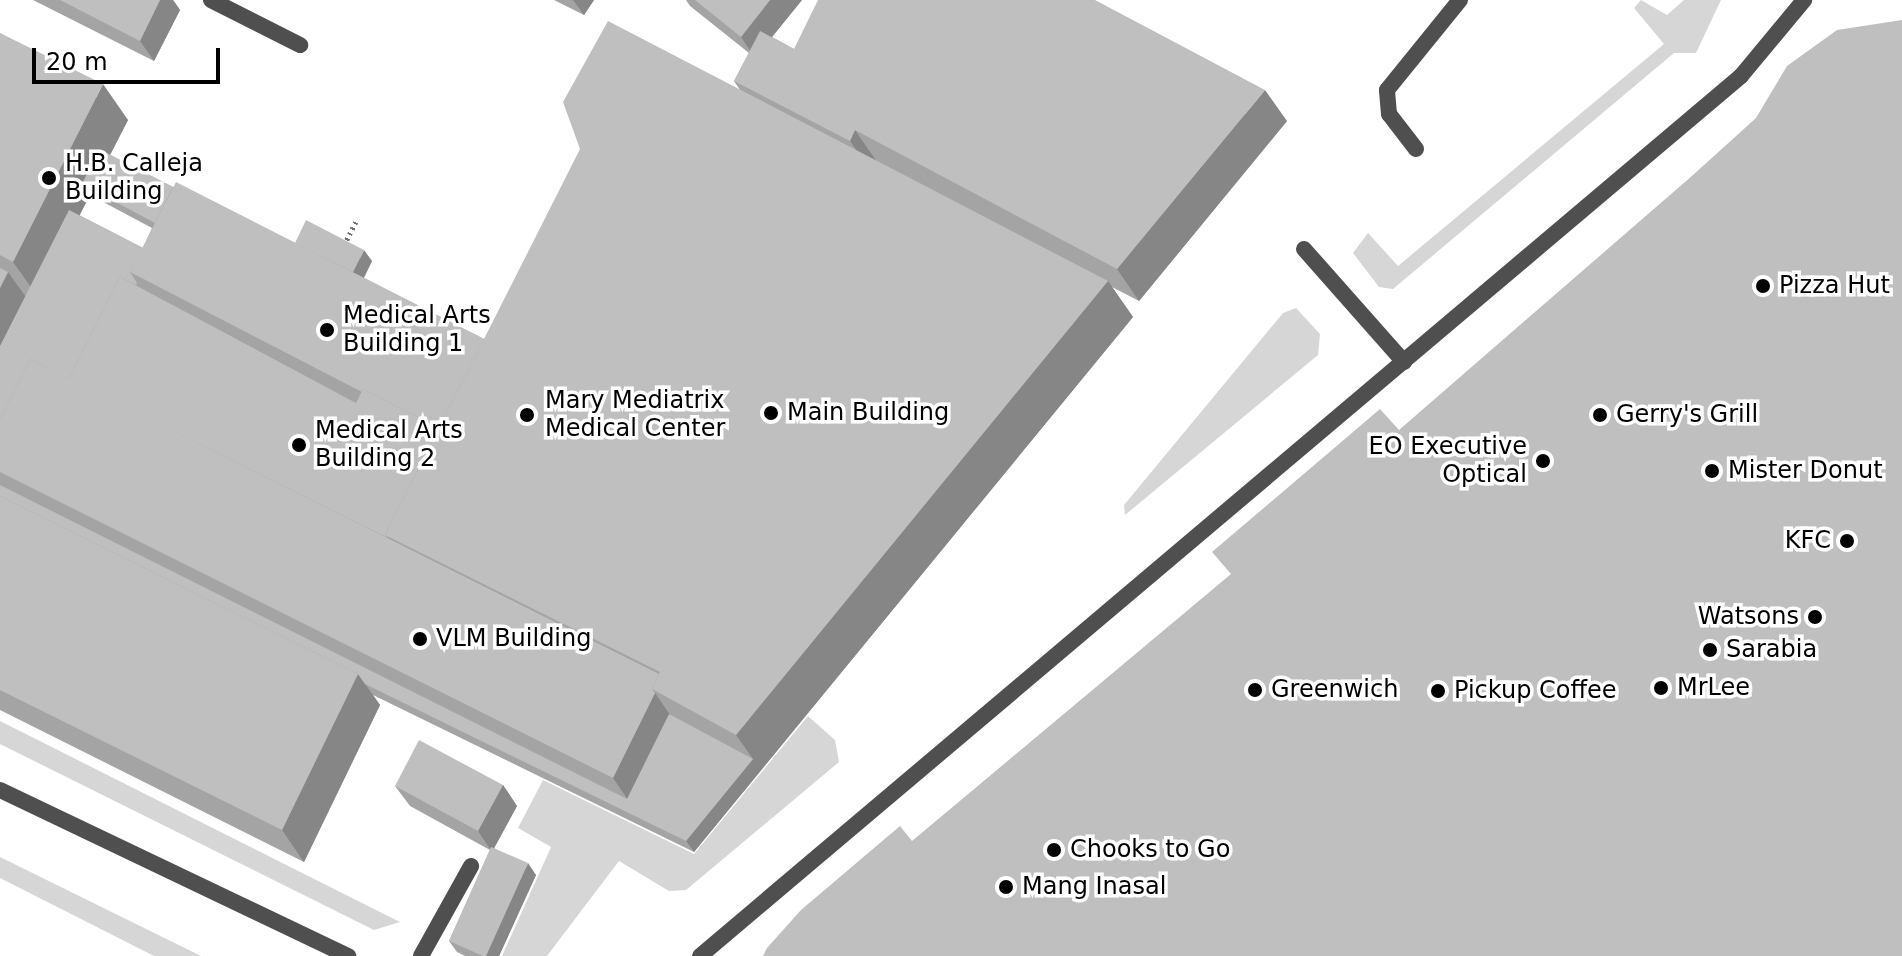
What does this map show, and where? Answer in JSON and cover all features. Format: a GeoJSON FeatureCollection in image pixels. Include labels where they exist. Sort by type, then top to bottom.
{"type":"FeatureCollection","features":[{"type":"Feature","properties":{"kind":"lane"},"geometry":{"type":"LineString","coordinates":[[211,0],[300,45]]}},
{"type":"Feature","properties":{"kind":"lane"},"geometry":{"type":"LineString","coordinates":[[1416,149],[1389,114],[1387,90],[1460,0]]}},
{"type":"Feature","properties":{"kind":"lane"},"geometry":{"type":"LineString","coordinates":[[700,956],[1741,76],[1804,0]]}},
{"type":"Feature","properties":{"kind":"lane"},"geometry":{"type":"LineString","coordinates":[[1304,249],[1404,362]]}},
{"type":"Feature","properties":{"kind":"lane"},"geometry":{"type":"LineString","coordinates":[[0,790],[348,956]]}},
{"type":"Feature","properties":{"kind":"lane"},"geometry":{"type":"LineString","coordinates":[[421,956],[471,866]]}},
{"type":"Feature","properties":{"kind":"path"},"geometry":{"type":"LineString","coordinates":[[337,260],[358,218]]}},
{"type":"Feature","properties":{"kind":"shaded area"},"geometry":{"type":"Polygon","coordinates":[[[1641,0],[1667,15],[1684,0],[1721,0],[1696,53],[1674,53],[1393,289],[1379,287],[1353,253],[1368,233],[1398,266],[1664,44],[1634,8],[1641,0]]]}},
{"type":"Feature","properties":{"kind":"shaded area"},"geometry":{"type":"Polygon","coordinates":[[[1296,308],[1320,334],[1318,355],[1125,515],[1124,505],[1283,313],[1296,308]]]}},
{"type":"Feature","properties":{"kind":"shaded area"},"geometry":{"type":"Polygon","coordinates":[[[808,716],[835,740],[839,762],[686,890],[669,891],[619,861],[547,956],[502,956],[551,847],[518,828],[543,780],[694,854],[808,716]]]}},
{"type":"Feature","properties":{"kind":"shaded area"},"geometry":{"type":"Polygon","coordinates":[[[0,721],[400,922],[374,930],[0,744],[0,721]]]}},
{"type":"Feature","properties":{"kind":"shaded area"},"geometry":{"type":"Polygon","coordinates":[[[0,857],[201,956],[154,956],[0,878],[0,857]]]}},
{"type":"Feature","properties":{"kind":"building"},"geometry":{"type":"Polygon","coordinates":[[[60,0],[160,0],[140,41],[60,0]]]}},
{"type":"Feature","properties":{"kind":"building"},"geometry":{"type":"Polygon","coordinates":[[[695,0],[770,0],[741,37],[695,0]]]}},
{"type":"Feature","properties":{"kind":"building"},"geometry":{"type":"Polygon","coordinates":[[[818,0],[1095,0],[1265,90],[1117,269],[855,130],[850,141],[734,81],[760,31],[794,49],[818,0]]]}},
{"type":"Feature","properties":{"kind":"building"},"geometry":{"type":"Polygon","coordinates":[[[1902,20],[1902,956],[763,956],[801,910],[900,826],[912,841],[1231,574],[1212,552],[1380,409],[1399,430],[1693,175],[1756,118],[1787,66],[1837,30],[1902,20]]]}},
{"type":"Feature","properties":{"kind":"building","name":"Main Building"},"geometry":{"type":"Polygon","coordinates":[[[608,21],[1108,281],[736,735],[652,689],[660,672],[385,535],[580,149],[563,102],[608,21]]]}},
{"type":"Feature","properties":{"kind":"building"},"geometry":{"type":"Polygon","coordinates":[[[0,33],[103,84],[13,262],[0,255],[0,33]]]}},
{"type":"Feature","properties":{"kind":"building"},"geometry":{"type":"Polygon","coordinates":[[[99,149],[173,187],[155,223],[82,184],[99,149]]]}},
{"type":"Feature","properties":{"kind":"building","name":"Medical Arts Building 1"},"geometry":{"type":"Polygon","coordinates":[[[176,182],[484,339],[439,428],[363,389],[362,392],[130,272],[176,182]]]}},
{"type":"Feature","properties":{"kind":"building"},"geometry":{"type":"Polygon","coordinates":[[[69,210],[143,248],[130,272],[137,283],[120,277],[69,379],[30,359],[0,419],[0,346],[69,210]]]}},
{"type":"Feature","properties":{"kind":"building"},"geometry":{"type":"Polygon","coordinates":[[[306,220],[364,250],[353,272],[295,243],[306,220]]]}},
{"type":"Feature","properties":{"kind":"building"},"geometry":{"type":"Polygon","coordinates":[[[0,268],[8,272],[0,288],[0,268]]]}},
{"type":"Feature","properties":{"kind":"building","name":"Medical Arts Building 2"},"geometry":{"type":"Polygon","coordinates":[[[120,277],[356,403],[363,389],[439,428],[385,535],[388,538],[69,379],[120,277]]]}},
{"type":"Feature","properties":{"kind":"building","name":"VLM Building"},"geometry":{"type":"Polygon","coordinates":[[[30,359],[659,674],[652,689],[655,693],[613,778],[0,472],[0,419],[30,359]]]}},
{"type":"Feature","properties":{"kind":"building"},"geometry":{"type":"Polygon","coordinates":[[[0,485],[627,799],[669,714],[753,759],[686,841],[365,684],[358,674],[0,496],[0,485]]]}},
{"type":"Feature","properties":{"kind":"building"},"geometry":{"type":"Polygon","coordinates":[[[0,496],[358,674],[282,830],[0,690],[0,496]]]}},
{"type":"Feature","properties":{"kind":"building"},"geometry":{"type":"Polygon","coordinates":[[[419,740],[503,785],[478,831],[395,786],[419,740]]]}},
{"type":"Feature","properties":{"kind":"building"},"geometry":{"type":"Polygon","coordinates":[[[491,847],[528,863],[486,956],[483,956],[449,941],[491,847]]]}},
{"type":"Feature","properties":{"kind":"place","name":"H.B. Calleja Building"},"geometry":{"type":"Point","coordinates":[49,178]}},
{"type":"Feature","properties":{"kind":"place","name":"Pizza Hut"},"geometry":{"type":"Point","coordinates":[1763,286]}},
{"type":"Feature","properties":{"kind":"place","name":"Medical Arts Building 1"},"geometry":{"type":"Point","coordinates":[327,330]}},
{"type":"Feature","properties":{"kind":"place","name":"Main Building"},"geometry":{"type":"Point","coordinates":[771,413]}},
{"type":"Feature","properties":{"kind":"place","name":"Mary Mediatrix Medical Center"},"geometry":{"type":"Point","coordinates":[527,415]}},
{"type":"Feature","properties":{"kind":"place","name":"Gerry's Grill"},"geometry":{"type":"Point","coordinates":[1600,415]}},
{"type":"Feature","properties":{"kind":"place","name":"Medical Arts Building 2"},"geometry":{"type":"Point","coordinates":[299,445]}},
{"type":"Feature","properties":{"kind":"place","name":"EO Executive Optical"},"geometry":{"type":"Point","coordinates":[1543,461]}},
{"type":"Feature","properties":{"kind":"place","name":"Mister Donut"},"geometry":{"type":"Point","coordinates":[1712,471]}},
{"type":"Feature","properties":{"kind":"place","name":"KFC"},"geometry":{"type":"Point","coordinates":[1847,541]}},
{"type":"Feature","properties":{"kind":"place","name":"Watsons"},"geometry":{"type":"Point","coordinates":[1815,617]}},
{"type":"Feature","properties":{"kind":"place","name":"VLM Building"},"geometry":{"type":"Point","coordinates":[420,639]}},
{"type":"Feature","properties":{"kind":"place","name":"Sarabia"},"geometry":{"type":"Point","coordinates":[1710,650]}},
{"type":"Feature","properties":{"kind":"place","name":"MrLee"},"geometry":{"type":"Point","coordinates":[1661,688]}},
{"type":"Feature","properties":{"kind":"place","name":"Greenwich"},"geometry":{"type":"Point","coordinates":[1255,690]}},
{"type":"Feature","properties":{"kind":"place","name":"Pickup Coffee"},"geometry":{"type":"Point","coordinates":[1438,691]}},
{"type":"Feature","properties":{"kind":"place","name":"Chooks to Go"},"geometry":{"type":"Point","coordinates":[1054,850]}},
{"type":"Feature","properties":{"kind":"place","name":"Mang Inasal"},"geometry":{"type":"Point","coordinates":[1006,887]}}]}
